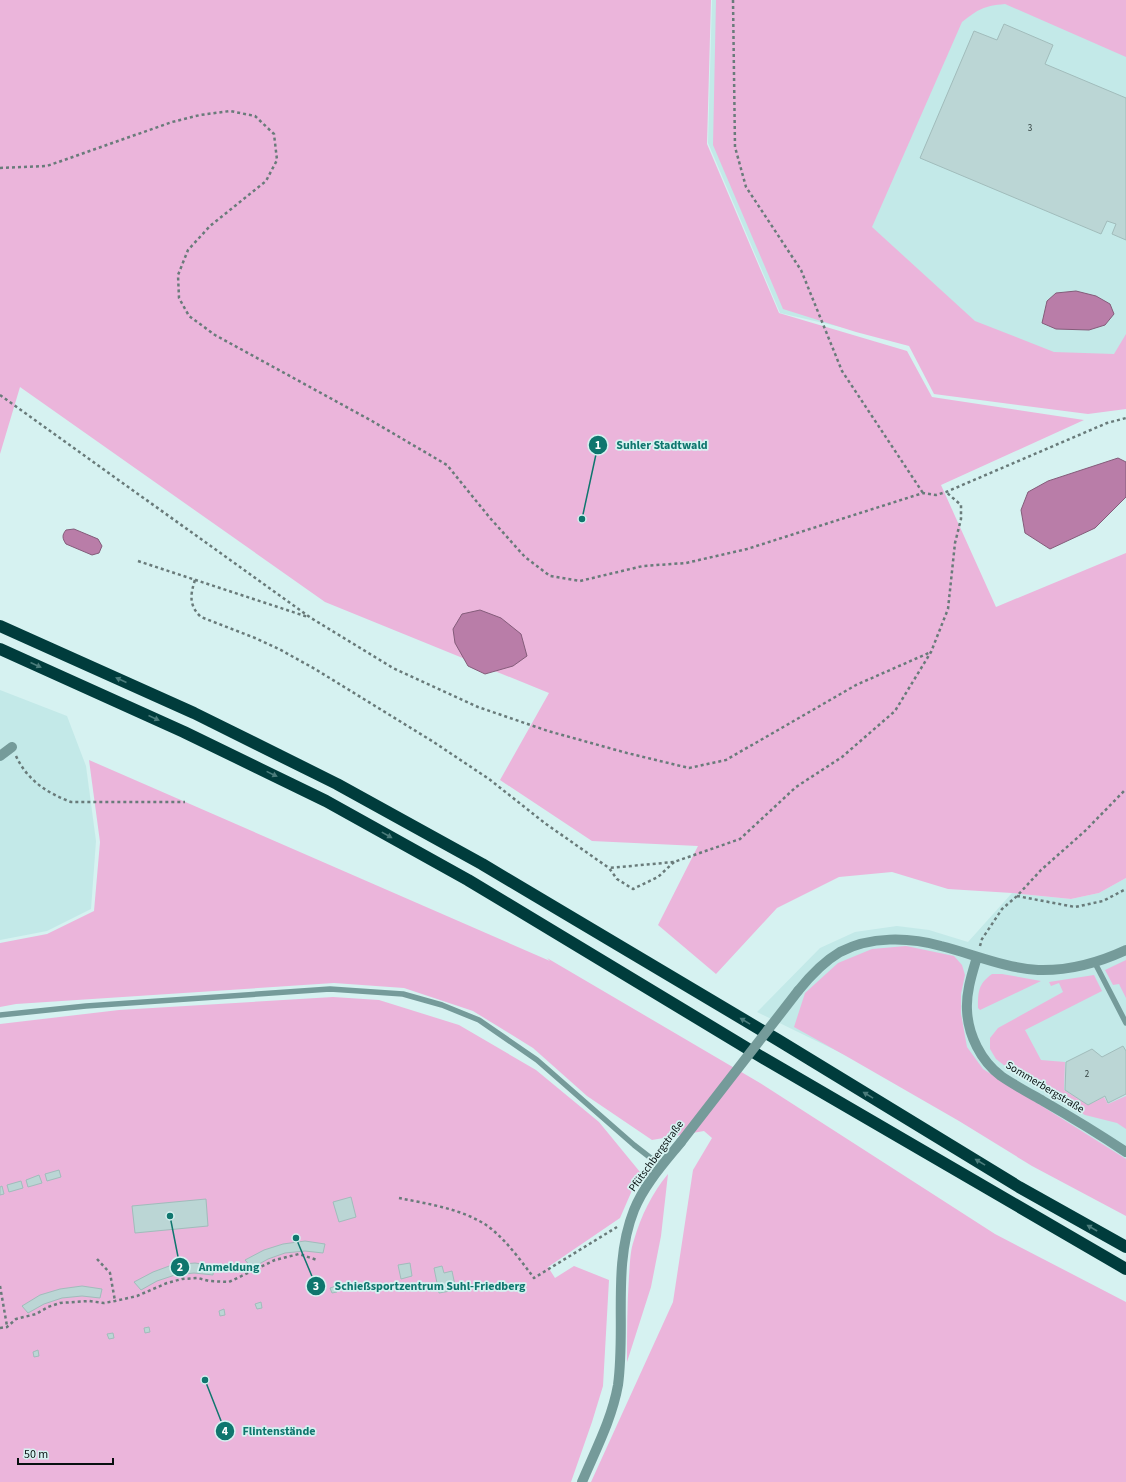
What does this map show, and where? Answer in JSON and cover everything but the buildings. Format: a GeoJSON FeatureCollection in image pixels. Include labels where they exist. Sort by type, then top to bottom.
{"type":"FeatureCollection","features":[{"type":"Feature","properties":{"kind":"highway"},"geometry":{"type":"LineString","coordinates":[[0,626],[194,713],[338,784],[482,864],[778,1040],[1019,1187],[1126,1247]]}},
{"type":"Feature","properties":{"kind":"highway"},"geometry":{"type":"LineString","coordinates":[[0,649],[184,732],[326,801],[468,880],[759,1055],[1126,1269]]}},
{"type":"Feature","properties":{"kind":"street"},"geometry":{"type":"LineString","coordinates":[[0,756],[12,747]]}},
{"type":"Feature","properties":{"kind":"street","name":"Pfütschbergstraße"},"geometry":{"type":"LineString","coordinates":[[582,1482],[609,1417],[617,1387],[620,1369],[622,1266],[630,1221],[634,1209],[661,1166],[798,991],[824,964],[840,952],[857,945],[877,940],[896,939],[940,945],[977,957]]}},
{"type":"Feature","properties":{"kind":"street"},"geometry":{"type":"LineString","coordinates":[[977,957],[1014,967],[1038,970],[1070,968],[1096,963],[1126,950]]}},
{"type":"Feature","properties":{"kind":"street","name":"Sommerbergstraße"},"geometry":{"type":"LineString","coordinates":[[977,957],[969,985],[967,1010],[970,1026],[977,1047],[987,1063],[1001,1076],[1126,1152]]}},
{"type":"Feature","properties":{"kind":"lane"},"geometry":{"type":"LineString","coordinates":[[1096,963],[1126,1023]]}},
{"type":"Feature","properties":{"kind":"lane"},"geometry":{"type":"LineString","coordinates":[[0,1015],[86,1006],[330,989],[403,994],[442,1006],[479,1020],[537,1060],[661,1166]]}},
{"type":"Feature","properties":{"kind":"path"},"geometry":{"type":"LineString","coordinates":[[733,0],[735,147],[746,187],[801,270],[842,371],[923,492]]}},
{"type":"Feature","properties":{"kind":"path"},"geometry":{"type":"LineString","coordinates":[[0,168],[47,166],[172,122],[200,114],[230,111],[255,116],[274,134],[277,160],[266,181],[210,226],[188,250],[178,275],[179,298],[190,316],[215,335],[372,421],[447,466],[525,557],[550,576],[580,581],[643,566],[686,563],[747,549],[923,492],[936,495],[946,492],[1107,423],[1126,418]]}},
{"type":"Feature","properties":{"kind":"path"},"geometry":{"type":"LineString","coordinates":[[0,395],[311,618],[393,668],[478,707],[555,733],[627,753],[689,768],[726,760],[856,685],[931,652]]}},
{"type":"Feature","properties":{"kind":"path"},"geometry":{"type":"LineString","coordinates":[[609,868],[674,862],[740,838],[796,787],[842,757],[895,712],[931,652],[948,609],[955,543],[961,519],[961,505],[946,492]]}},
{"type":"Feature","properties":{"kind":"path"},"geometry":{"type":"LineString","coordinates":[[138,561],[311,618]]}},
{"type":"Feature","properties":{"kind":"path"},"geometry":{"type":"LineString","coordinates":[[195,580],[191,591],[191,600],[197,613],[202,618],[255,638],[279,649],[315,669],[432,741],[489,779],[546,824],[609,868],[617,879],[633,889],[658,877],[674,862]]}},
{"type":"Feature","properties":{"kind":"path"},"geometry":{"type":"LineString","coordinates":[[12,747],[21,767],[36,783],[53,795],[71,802],[185,802]]}},
{"type":"Feature","properties":{"kind":"path"},"geometry":{"type":"LineString","coordinates":[[977,957],[982,939],[1002,909],[1018,896],[1041,870],[1085,831],[1115,802],[1126,789]]}},
{"type":"Feature","properties":{"kind":"path"},"geometry":{"type":"LineString","coordinates":[[1018,896],[1075,907],[1104,901],[1126,889]]}},
{"type":"Feature","properties":{"kind":"path"},"geometry":{"type":"LineString","coordinates":[[399,1198],[435,1206],[477,1220],[502,1238],[534,1278],[605,1234],[630,1221]]}},
{"type":"Feature","properties":{"kind":"path"},"geometry":{"type":"LineString","coordinates":[[0,1328],[7,1327],[16,1319],[36,1314],[48,1307],[60,1303],[89,1300],[104,1303],[115,1301],[137,1296],[167,1283],[182,1279],[198,1278],[209,1281],[229,1282],[275,1260],[299,1254],[317,1260]]}},
{"type":"Feature","properties":{"kind":"path"},"geometry":{"type":"LineString","coordinates":[[97,1259],[110,1274],[115,1301]]}},
{"type":"Feature","properties":{"kind":"path"},"geometry":{"type":"LineString","coordinates":[[0,1286],[7,1327]]}},
{"type":"Feature","properties":{"kind":"shaded area"},"geometry":{"type":"Polygon","coordinates":[[[0,0],[711,0],[707,144],[779,313],[907,351],[932,397],[1084,420],[941,485],[996,607],[1126,553],[1126,878],[1099,893],[1071,899],[948,889],[892,872],[839,877],[777,908],[716,974],[658,925],[698,846],[592,841],[500,780],[549,693],[325,602],[20,387],[0,454],[0,0]]]}},
{"type":"Feature","properties":{"kind":"shaded area"},"geometry":{"type":"Polygon","coordinates":[[[712,0],[1126,0],[1126,393],[780,313],[708,143],[712,0]]]}},
{"type":"Feature","properties":{"kind":"shaded area"},"geometry":{"type":"Polygon","coordinates":[[[716,0],[1126,0],[1126,57],[1005,4],[982,9],[962,22],[872,227],[975,321],[1054,352],[1114,354],[1126,334],[1126,409],[1088,414],[934,394],[909,346],[856,332],[783,309],[713,145],[716,0]]]}},
{"type":"Feature","properties":{"kind":"shaded area"},"geometry":{"type":"Polygon","coordinates":[[[1076,291],[1096,296],[1110,304],[1114,314],[1105,325],[1089,330],[1056,329],[1042,323],[1047,301],[1056,293],[1076,291]]]}},
{"type":"Feature","properties":{"kind":"shaded area"},"geometry":{"type":"Polygon","coordinates":[[[1118,458],[1126,462],[1126,497],[1095,528],[1050,549],[1025,533],[1021,510],[1028,492],[1048,481],[1118,458]]]}},
{"type":"Feature","properties":{"kind":"shaded area"},"geometry":{"type":"Polygon","coordinates":[[[74,529],[98,539],[102,546],[99,553],[92,555],[66,544],[63,538],[64,533],[66,530],[74,529]]]}},
{"type":"Feature","properties":{"kind":"shaded area"},"geometry":{"type":"Polygon","coordinates":[[[480,610],[501,618],[521,634],[527,656],[513,666],[485,674],[468,666],[455,643],[453,629],[462,614],[480,610]]]}},
{"type":"Feature","properties":{"kind":"shaded area"},"geometry":{"type":"Polygon","coordinates":[[[0,690],[67,716],[86,766],[96,841],[91,909],[47,931],[0,940],[0,690]]]}},
{"type":"Feature","properties":{"kind":"shaded area"},"geometry":{"type":"Polygon","coordinates":[[[89,760],[550,961],[547,958],[760,1083],[995,1234],[1126,1302],[1126,1482],[591,1482],[673,1302],[693,1170],[712,1138],[704,1131],[652,1140],[587,1096],[533,1048],[473,1011],[404,988],[334,983],[16,1004],[0,1007],[0,943],[47,934],[94,911],[100,842],[89,760]]]}},
{"type":"Feature","properties":{"kind":"shaded area"},"geometry":{"type":"Polygon","coordinates":[[[1126,878],[1126,1192],[757,1012],[820,948],[855,932],[897,926],[929,930],[968,942],[1012,893],[1071,899],[1099,893],[1126,878]]]}},
{"type":"Feature","properties":{"kind":"shaded area"},"geometry":{"type":"Polygon","coordinates":[[[906,946],[954,956],[962,965],[965,975],[961,994],[961,1014],[967,1047],[983,1069],[1126,1159],[1126,1216],[1032,1166],[959,1121],[794,1027],[805,993],[838,963],[872,949],[906,946]]]}},
{"type":"Feature","properties":{"kind":"shaded area"},"geometry":{"type":"Polygon","coordinates":[[[1126,960],[1126,998],[1119,984],[1113,985],[1105,970],[1126,960]]]}},
{"type":"Feature","properties":{"kind":"shaded area"},"geometry":{"type":"Polygon","coordinates":[[[992,974],[1002,974],[1041,981],[980,1010],[978,1008],[978,997],[981,985],[992,974]]]}},
{"type":"Feature","properties":{"kind":"shaded area"},"geometry":{"type":"Polygon","coordinates":[[[1094,975],[1102,991],[1025,1030],[1041,1060],[1065,1062],[1064,1090],[1088,1105],[1104,1097],[1108,1104],[1126,1096],[1126,1129],[1117,1123],[1085,1115],[1009,1069],[996,1059],[990,1049],[990,1038],[998,1028],[1063,992],[1059,983],[1051,986],[1049,982],[1094,975]]]}},
{"type":"Feature","properties":{"kind":"shaded area"},"geometry":{"type":"Polygon","coordinates":[[[333,997],[379,1000],[459,1025],[536,1070],[599,1122],[640,1172],[620,1218],[548,1267],[555,1278],[574,1266],[609,1280],[603,1386],[571,1482],[0,1482],[0,1024],[119,1010],[333,997]]]}},
{"type":"Feature","properties":{"kind":"shaded area"},"geometry":{"type":"Polygon","coordinates":[[[668,1174],[661,1236],[651,1287],[627,1362],[628,1298],[632,1249],[640,1222],[648,1205],[668,1174]]]}},
{"type":"Feature","properties":{"kind":"place","name":"Suhler Stadtwald"},"geometry":{"type":"Point","coordinates":[582,519]}},
{"type":"Feature","properties":{"kind":"place","name":"Anmeldung"},"geometry":{"type":"Point","coordinates":[170,1216]}},
{"type":"Feature","properties":{"kind":"place","name":"Schießsportzentrum Suhl-Friedberg"},"geometry":{"type":"Point","coordinates":[296,1238]}},
{"type":"Feature","properties":{"kind":"place","name":"Flintenstände"},"geometry":{"type":"Point","coordinates":[205,1380]}}]}
